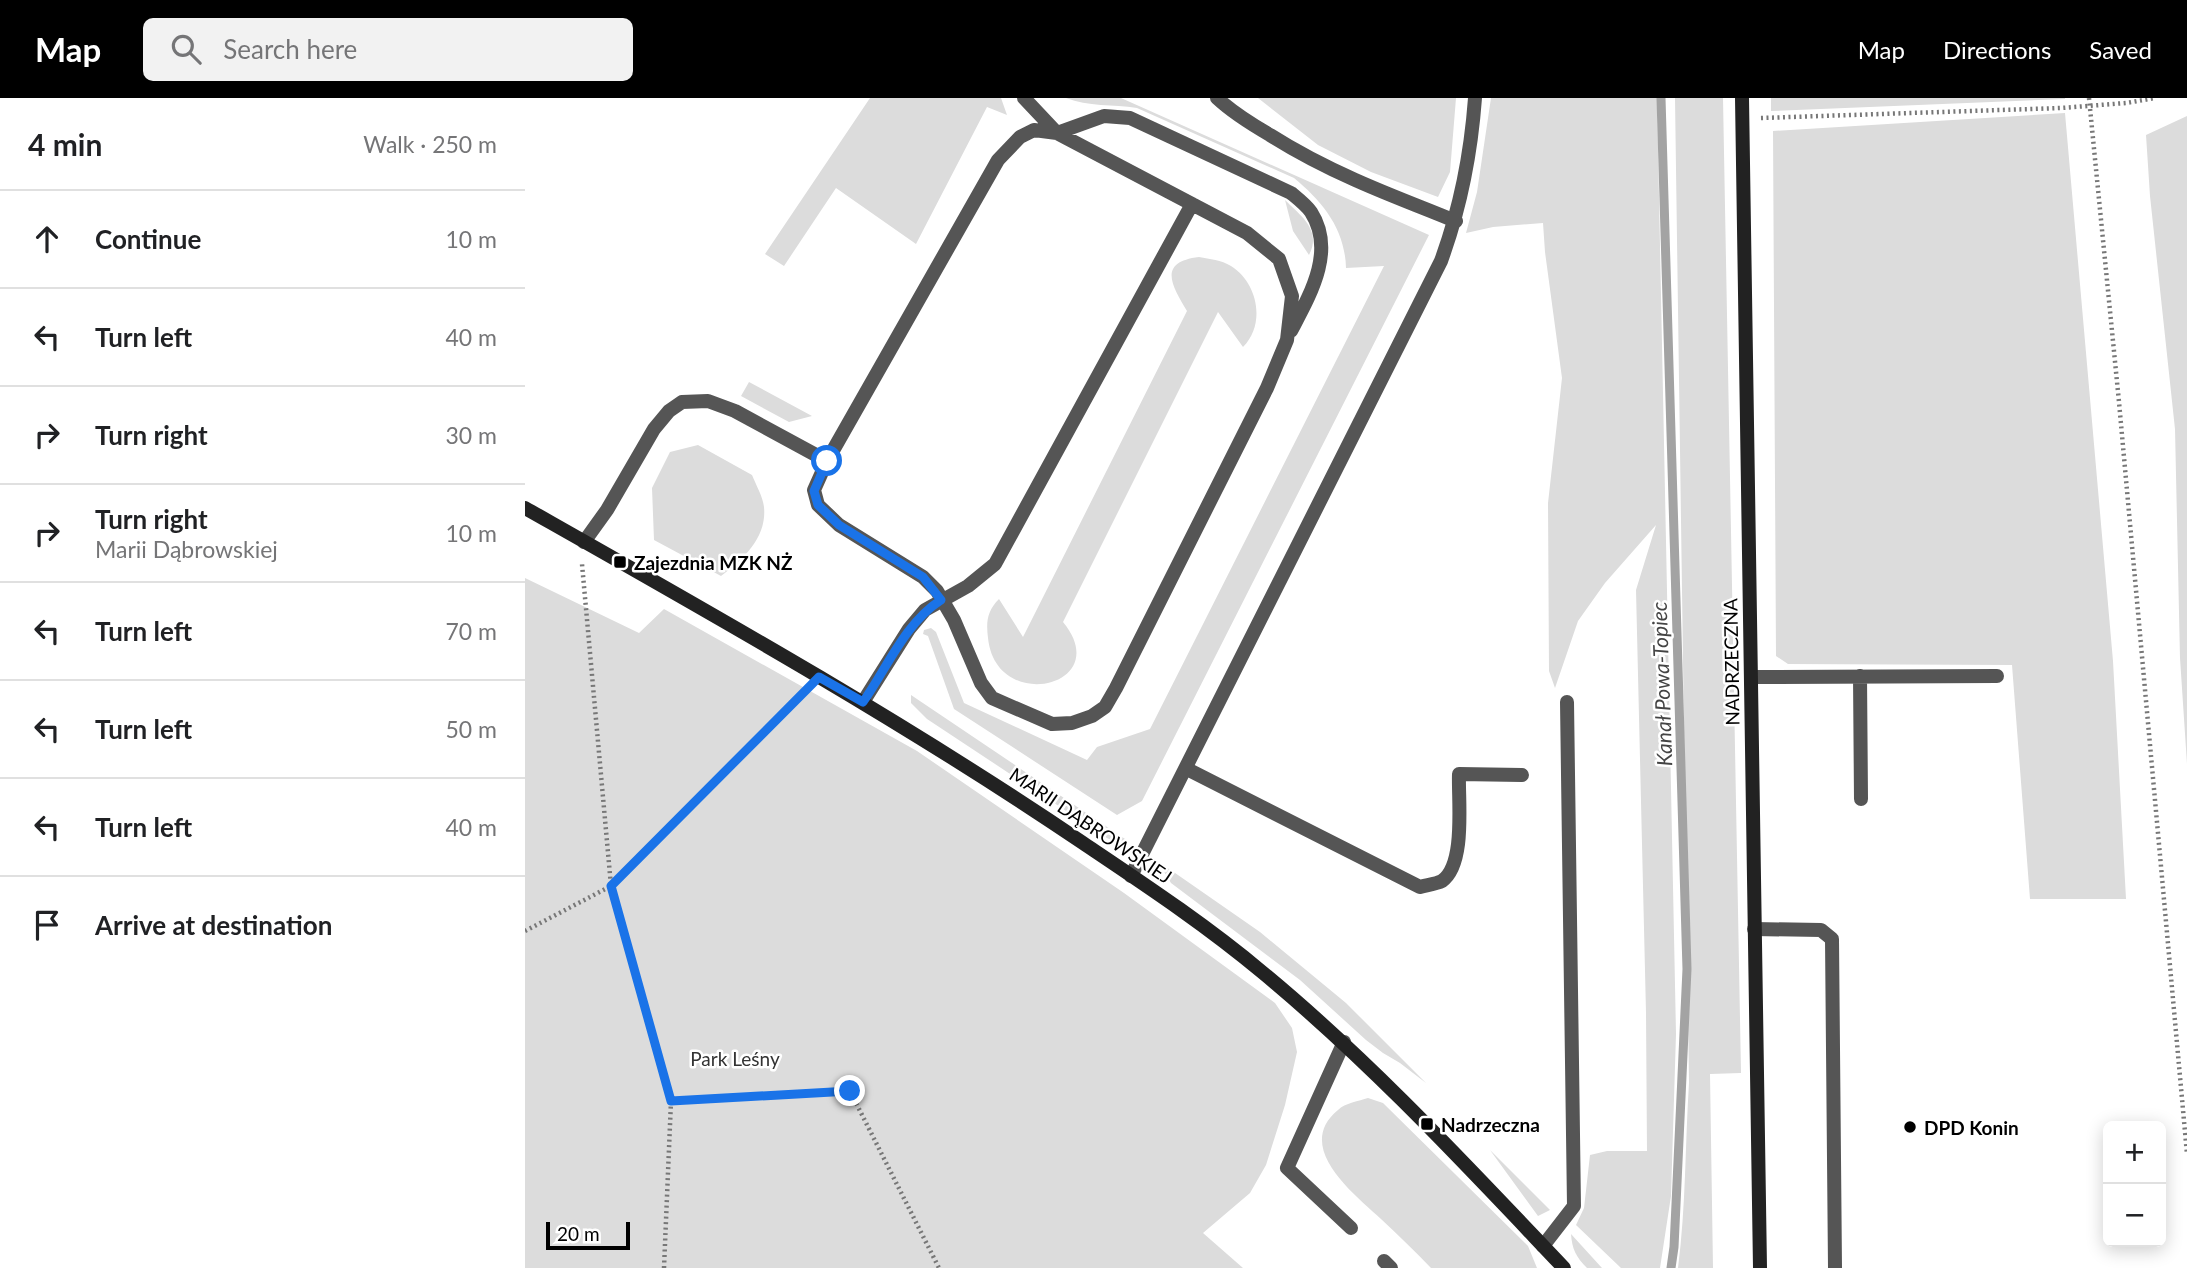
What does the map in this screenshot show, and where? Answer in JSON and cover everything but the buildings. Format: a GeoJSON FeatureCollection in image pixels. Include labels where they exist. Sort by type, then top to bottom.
{"type":"FeatureCollection","features":[{"type":"Feature","properties":{"kind":"street"},"geometry":{"type":"LineString","coordinates":[[1024,98],[1057,133],[1247,233],[1279,259],[1293,296],[1287,340]]}},
{"type":"Feature","properties":{"kind":"street"},"geometry":{"type":"LineString","coordinates":[[1217,98],[1231,111],[1302,155],[1388,195],[1456,220]]}},
{"type":"Feature","properties":{"kind":"street"},"geometry":{"type":"LineString","coordinates":[[1131,876],[1441,261],[1456,220],[1475,98]]}},
{"type":"Feature","properties":{"kind":"street","name":"NADRZECZNA"},"geometry":{"type":"LineString","coordinates":[[1742,98],[1760,1268]]}},
{"type":"Feature","properties":{"kind":"street"},"geometry":{"type":"LineString","coordinates":[[1104,116],[1130,118],[1291,192],[1310,211],[1323,241],[1320,264],[1309,298],[1287,340],[1268,388],[1105,707],[1092,716],[1072,723],[1052,724],[992,698],[981,683],[954,620],[923,577],[839,525],[818,505],[814,491],[827,461],[998,160],[1020,137],[1034,130],[1057,133],[1104,116]]}},
{"type":"Feature","properties":{"kind":"street"},"geometry":{"type":"LineString","coordinates":[[863,702],[909,629],[925,610],[968,586],[995,564],[1192,204]]}},
{"type":"Feature","properties":{"kind":"street"},"geometry":{"type":"LineString","coordinates":[[584,542],[607,510],[654,429],[669,411],[682,402],[708,401],[734,411],[827,461]]}},
{"type":"Feature","properties":{"kind":"street","name":"MARII DĄBROWSKIEJ"},"geometry":{"type":"LineString","coordinates":[[525,508],[863,702],[1002,788],[1172,903],[1260,970],[1344,1042],[1427,1124],[1564,1268]]}},
{"type":"Feature","properties":{"kind":"street"},"geometry":{"type":"LineString","coordinates":[[1860,676],[1861,799]]}},
{"type":"Feature","properties":{"kind":"street"},"geometry":{"type":"LineString","coordinates":[[1751,677],[1997,676]]}},
{"type":"Feature","properties":{"kind":"street"},"geometry":{"type":"LineString","coordinates":[[1543,1246],[1574,1206],[1567,702]]}},
{"type":"Feature","properties":{"kind":"street"},"geometry":{"type":"LineString","coordinates":[[1187,769],[1420,887],[1441,882],[1453,869],[1457,855],[1459,774],[1522,775]]}},
{"type":"Feature","properties":{"kind":"street"},"geometry":{"type":"LineString","coordinates":[[1754,929],[1821,930],[1832,939],[1835,1268]]}},
{"type":"Feature","properties":{"kind":"street"},"geometry":{"type":"LineString","coordinates":[[1344,1042],[1287,1168],[1351,1228]]}},
{"type":"Feature","properties":{"kind":"path"},"geometry":{"type":"LineString","coordinates":[[2089,98],[2187,1154]]}},
{"type":"Feature","properties":{"kind":"path"},"geometry":{"type":"LineString","coordinates":[[1743,118],[2089,105],[2155,98]]}},
{"type":"Feature","properties":{"kind":"path"},"geometry":{"type":"LineString","coordinates":[[582,564],[611,886],[671,1101],[664,1268]]}},
{"type":"Feature","properties":{"kind":"path"},"geometry":{"type":"LineString","coordinates":[[525,931],[611,886],[819,677]]}},
{"type":"Feature","properties":{"kind":"path"},"geometry":{"type":"LineString","coordinates":[[671,1101],[850,1091],[939,1268]]}},
{"type":"Feature","properties":{"kind":"green space"},"geometry":{"type":"Polygon","coordinates":[[[870,98],[1001,98],[1007,115],[987,107],[916,244],[836,188],[784,266],[765,254],[870,98]]]}},
{"type":"Feature","properties":{"kind":"green space"},"geometry":{"type":"Polygon","coordinates":[[[1066,98],[1121,98],[1429,235],[1142,801],[1117,815],[954,709],[928,636],[923,634],[924,630],[931,628],[936,632],[964,703],[1087,760],[1097,747],[1150,729],[1384,266],[1346,268],[1342,241],[1331,217],[1294,178],[1137,108],[1092,104],[1066,98]]]}},
{"type":"Feature","properties":{"kind":"green space"},"geometry":{"type":"Polygon","coordinates":[[[1258,98],[1456,98],[1450,172],[1438,197],[1371,172],[1318,145],[1258,98]]]}},
{"type":"Feature","properties":{"kind":"green space"},"geometry":{"type":"Polygon","coordinates":[[[1491,98],[1657,98],[1676,1034],[1671,1196],[1660,1268],[1621,1268],[1576,1225],[1584,1208],[1590,1155],[1607,1151],[1647,1151],[1636,590],[1656,525],[1605,583],[1578,621],[1555,688],[1549,671],[1548,503],[1562,378],[1543,223],[1493,227],[1466,233],[1477,192],[1491,98]]]}},
{"type":"Feature","properties":{"kind":"green space"},"geometry":{"type":"Polygon","coordinates":[[[1675,98],[1723,98],[1741,1073],[1710,1074],[1713,1268],[1678,1268],[1689,1083],[1675,98]]]}},
{"type":"Feature","properties":{"kind":"green space"},"geometry":{"type":"Polygon","coordinates":[[[1771,98],[2065,98],[2065,99],[1771,111],[1771,98]]]}},
{"type":"Feature","properties":{"kind":"green space"},"geometry":{"type":"Polygon","coordinates":[[[2065,113],[2113,661],[2126,899],[2030,899],[2012,665],[1788,664],[1776,656],[1773,131],[2065,113]]]}},
{"type":"Feature","properties":{"kind":"green space"},"geometry":{"type":"Polygon","coordinates":[[[2187,116],[2187,764],[2180,658],[2175,429],[2146,135],[2187,116]]]}},
{"type":"Feature","properties":{"kind":"green space"},"geometry":{"type":"Polygon","coordinates":[[[1285,200],[1308,224],[1313,238],[1309,255],[1293,231],[1285,200]]]}},
{"type":"Feature","properties":{"kind":"green space"},"geometry":{"type":"Polygon","coordinates":[[[1199,257],[1227,264],[1240,273],[1253,293],[1256,304],[1255,327],[1243,347],[1218,312],[1063,622],[1075,644],[1075,662],[1065,675],[1048,683],[1029,684],[1011,677],[996,662],[988,638],[987,622],[990,612],[999,599],[1023,637],[1187,311],[1173,284],[1173,270],[1177,264],[1199,257]]]}},
{"type":"Feature","properties":{"kind":"green space"},"geometry":{"type":"Polygon","coordinates":[[[749,382],[812,416],[789,422],[741,396],[749,382]]]}},
{"type":"Feature","properties":{"kind":"green space"},"geometry":{"type":"Polygon","coordinates":[[[698,445],[752,475],[763,503],[764,518],[758,538],[745,555],[721,576],[654,540],[652,488],[670,452],[698,445]]]}},
{"type":"Feature","properties":{"kind":"green space","name":"Park Leśny"},"geometry":{"type":"Polygon","coordinates":[[[525,578],[639,633],[664,609],[917,751],[1124,893],[1275,1003],[1292,1028],[1297,1052],[1285,1105],[1266,1165],[1250,1193],[1203,1233],[1243,1268],[525,1268],[525,578]]]}},
{"type":"Feature","properties":{"kind":"green space"},"geometry":{"type":"Polygon","coordinates":[[[911,695],[1128,841],[1116,842],[1107,838],[927,719],[911,703],[911,695]]]}},
{"type":"Feature","properties":{"kind":"green space"},"geometry":{"type":"Polygon","coordinates":[[[1165,866],[1260,932],[1346,1003],[1426,1083],[1366,1040],[1300,980],[1171,883],[1163,870],[1165,866]]]}},
{"type":"Feature","properties":{"kind":"green space"},"geometry":{"type":"Polygon","coordinates":[[[1368,1098],[1383,1103],[1528,1246],[1537,1268],[1431,1268],[1357,1197],[1332,1169],[1322,1139],[1326,1124],[1338,1110],[1368,1098]]]}},
{"type":"Feature","properties":{"kind":"green space"},"geometry":{"type":"Polygon","coordinates":[[[1490,1150],[1550,1210],[1538,1216],[1490,1150]]]}},
{"type":"Feature","properties":{"kind":"green space"},"geometry":{"type":"Polygon","coordinates":[[[1571,1234],[1602,1268],[1587,1268],[1583,1264],[1577,1256],[1571,1234]]]}},
{"type":"Feature","properties":{"kind":"waterway","name":"Kanał Powa-Topiec"},"geometry":{"type":"LineString","coordinates":[[1661,98],[1687,969],[1671,1268]]}},
{"type":"Feature","properties":{"kind":"place","name":"Zajezdnia MZK NŻ"},"geometry":{"type":"Point","coordinates":[620,562]}},
{"type":"Feature","properties":{"kind":"place","name":"Nadrzeczna"},"geometry":{"type":"Point","coordinates":[1427,1124]}},
{"type":"Feature","properties":{"kind":"place","name":"DPD Konin"},"geometry":{"type":"Point","coordinates":[1910,1127]}},
{"type":"Feature","properties":{"kind":"route"},"geometry":{"type":"LineString","coordinates":[[827,461],[814,491],[818,505],[839,525],[923,577],[937,591],[941,600],[925,610],[909,629],[863,702],[819,677],[611,886],[671,1101],[850,1091]]}}]}
